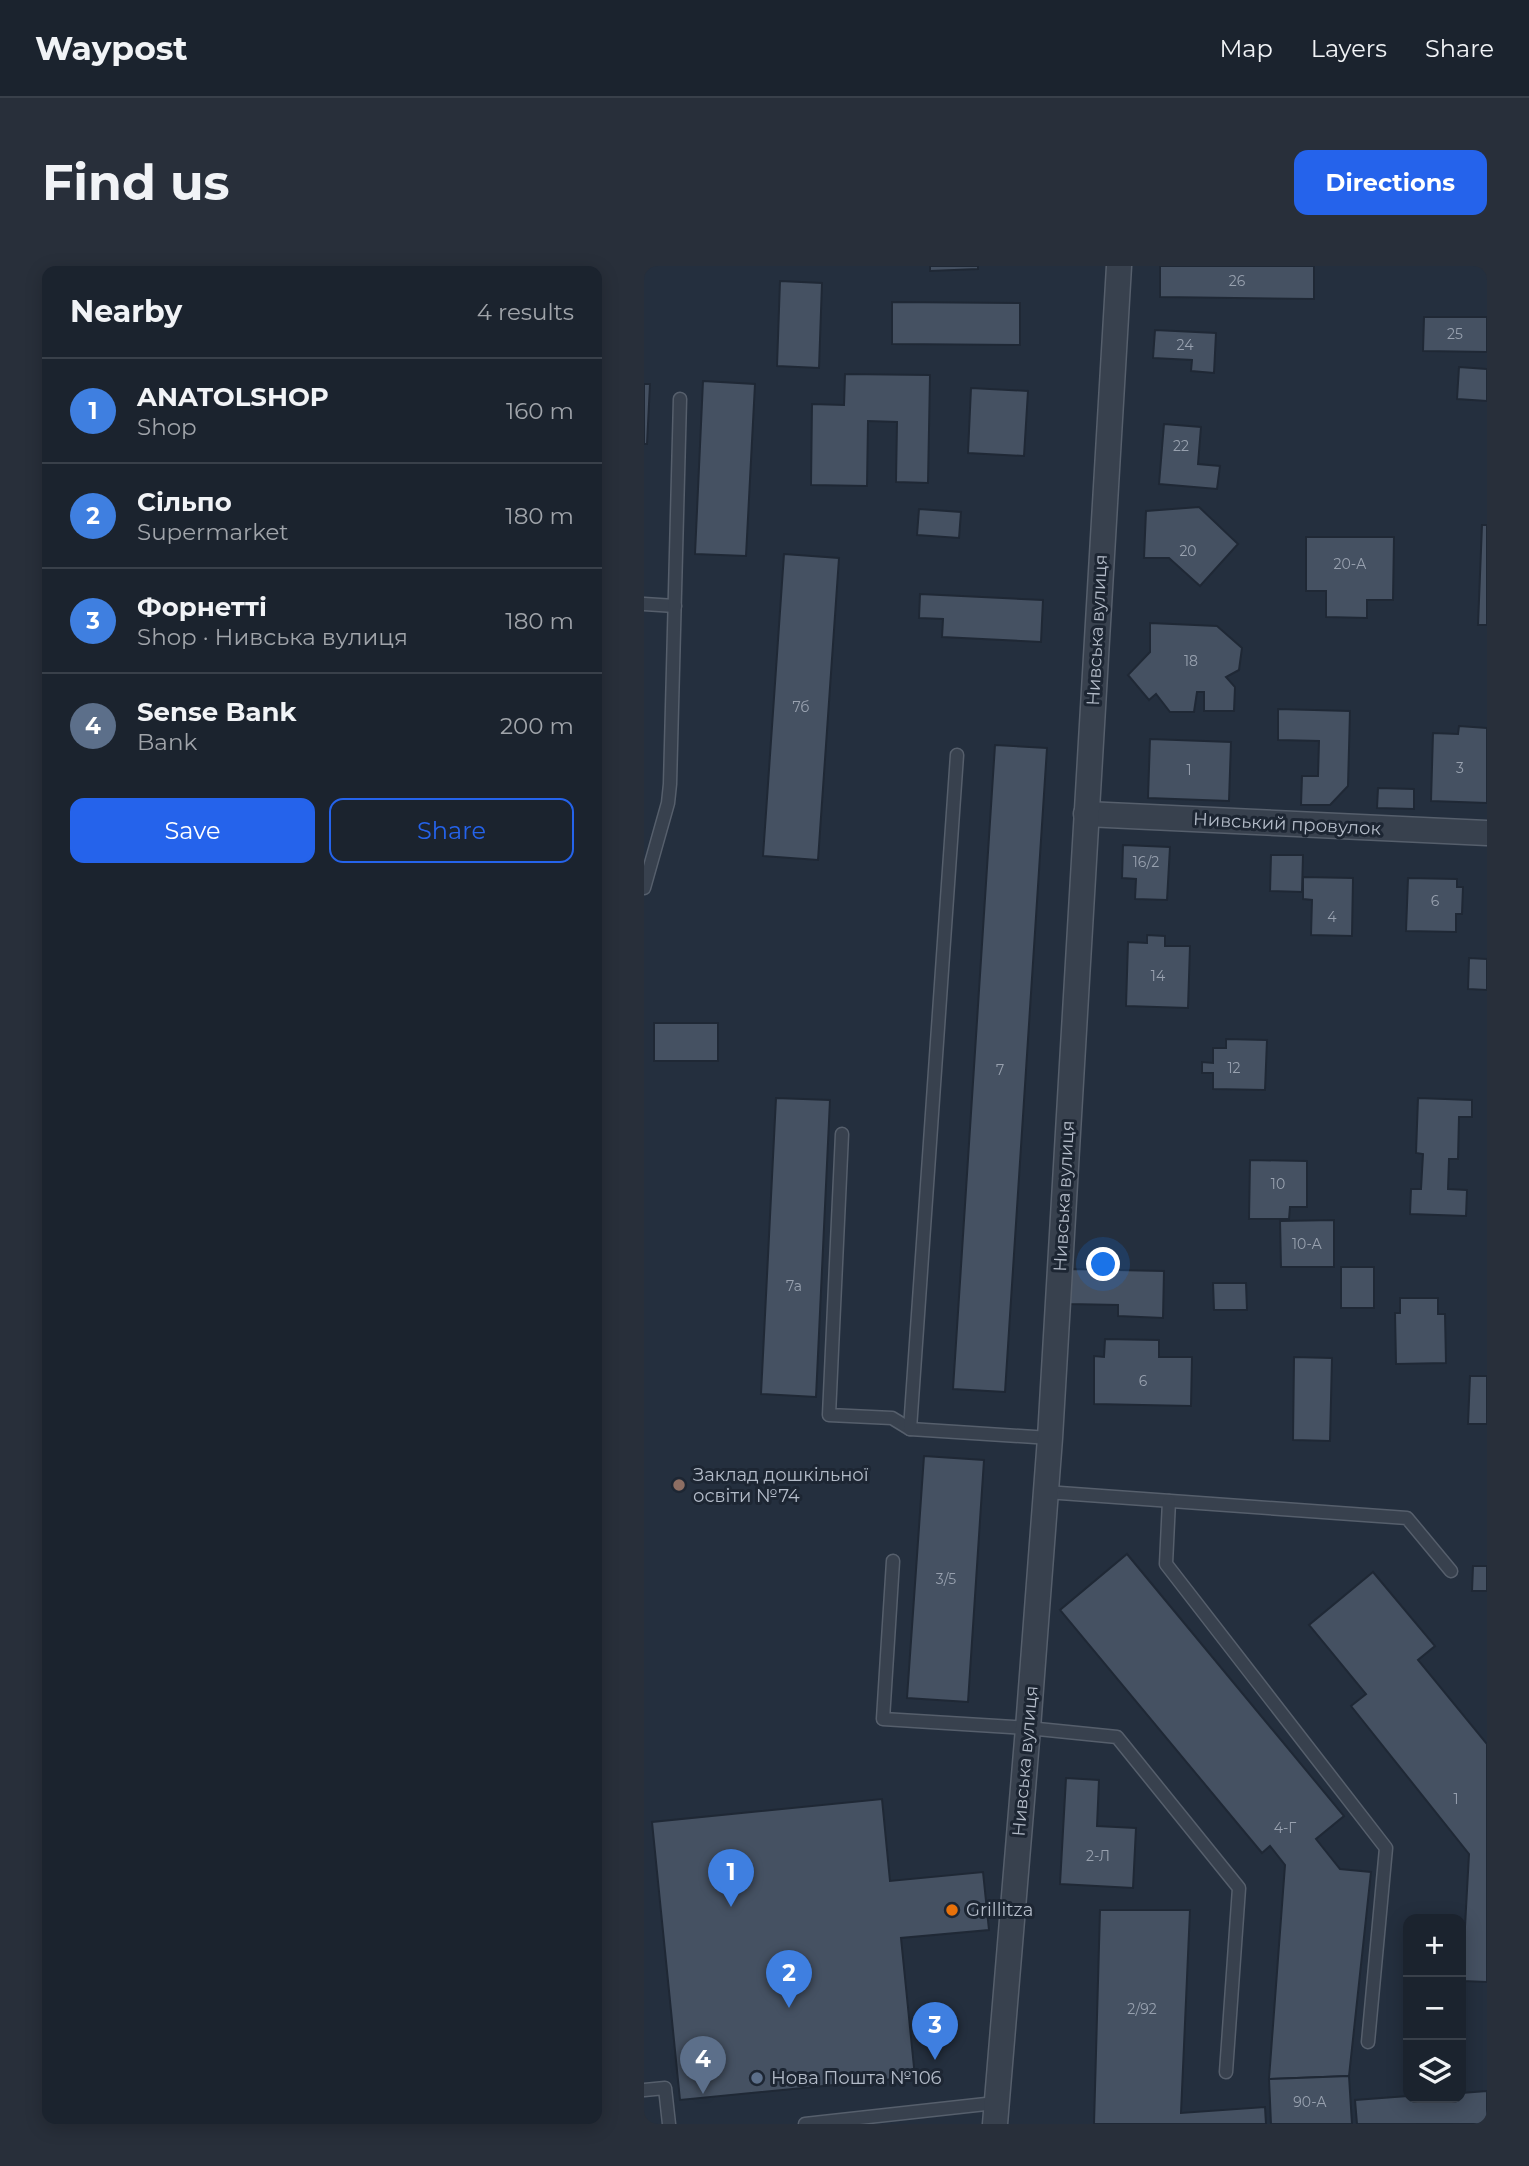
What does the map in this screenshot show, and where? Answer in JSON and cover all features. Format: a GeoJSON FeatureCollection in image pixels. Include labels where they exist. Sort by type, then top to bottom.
{"type":"FeatureCollection","features":[{"type":"Feature","properties":{"kind":"street","name":"Нивська вулиця"},"geometry":{"type":"LineString","coordinates":[[995,2113],[1050,1438],[1119,266]]}},
{"type":"Feature","properties":{"kind":"street","name":"Нивський провулок"},"geometry":{"type":"LineString","coordinates":[[1086,814],[1487,834]]}},
{"type":"Feature","properties":{"kind":"lane"},"geometry":{"type":"LineString","coordinates":[[644,888],[668,803],[680,399]]}},
{"type":"Feature","properties":{"kind":"lane"},"geometry":{"type":"LineString","coordinates":[[644,604],[675,606]]}},
{"type":"Feature","properties":{"kind":"lane"},"geometry":{"type":"LineString","coordinates":[[910,1429],[957,755]]}},
{"type":"Feature","properties":{"kind":"lane"},"geometry":{"type":"LineString","coordinates":[[842,1134],[829,1415],[892,1418],[910,1429],[1050,1438]]}},
{"type":"Feature","properties":{"kind":"lane"},"geometry":{"type":"LineString","coordinates":[[1046,1492],[1407,1518],[1451,1571]]}},
{"type":"Feature","properties":{"kind":"lane"},"geometry":{"type":"LineString","coordinates":[[1169,1501],[1166,1564],[1386,1848],[1368,2042]]}},
{"type":"Feature","properties":{"kind":"lane"},"geometry":{"type":"LineString","coordinates":[[894,1561],[883,1718],[1117,1737],[1239,1888],[1226,2072]]}},
{"type":"Feature","properties":{"kind":"lane"},"geometry":{"type":"LineString","coordinates":[[644,2090],[665,2088],[669,2124]]}},
{"type":"Feature","properties":{"kind":"lane"},"geometry":{"type":"LineString","coordinates":[[805,2124],[995,2113]]}},
{"type":"Feature","properties":{"kind":"building"},"geometry":{"type":"Polygon","coordinates":[[[930,266],[978,266],[978,269],[930,271],[930,266]]]}},
{"type":"Feature","properties":{"kind":"building"},"geometry":{"type":"Polygon","coordinates":[[[1160,266],[1314,266],[1314,299],[1160,297],[1160,266]]]}},
{"type":"Feature","properties":{"kind":"building"},"geometry":{"type":"Polygon","coordinates":[[[780,281],[822,283],[819,368],[777,366],[780,281]]]}},
{"type":"Feature","properties":{"kind":"building"},"geometry":{"type":"Polygon","coordinates":[[[892,302],[1020,303],[1020,345],[892,344],[892,302]]]}},
{"type":"Feature","properties":{"kind":"building"},"geometry":{"type":"Polygon","coordinates":[[[1424,317],[1487,317],[1487,352],[1423,351],[1424,317]]]}},
{"type":"Feature","properties":{"kind":"building"},"geometry":{"type":"Polygon","coordinates":[[[1155,330],[1216,333],[1214,373],[1191,371],[1192,360],[1153,358],[1155,330]]]}},
{"type":"Feature","properties":{"kind":"building"},"geometry":{"type":"Polygon","coordinates":[[[1459,367],[1487,369],[1487,401],[1457,399],[1459,367]]]}},
{"type":"Feature","properties":{"kind":"building"},"geometry":{"type":"Polygon","coordinates":[[[845,374],[930,375],[928,483],[896,482],[897,422],[868,421],[867,486],[811,485],[812,404],[844,405],[845,374]]]}},
{"type":"Feature","properties":{"kind":"building"},"geometry":{"type":"Polygon","coordinates":[[[703,381],[755,384],[746,556],[695,554],[703,381]]]}},
{"type":"Feature","properties":{"kind":"building"},"geometry":{"type":"Polygon","coordinates":[[[644,384],[650,384],[647,444],[644,444],[644,384]]]}},
{"type":"Feature","properties":{"kind":"building"},"geometry":{"type":"Polygon","coordinates":[[[971,388],[1028,391],[1024,456],[968,453],[971,388]]]}},
{"type":"Feature","properties":{"kind":"building"},"geometry":{"type":"Polygon","coordinates":[[[1164,424],[1201,427],[1198,464],[1220,466],[1217,489],[1159,484],[1164,424]]]}},
{"type":"Feature","properties":{"kind":"building"},"geometry":{"type":"Polygon","coordinates":[[[1199,507],[1238,544],[1200,586],[1169,558],[1144,558],[1146,511],[1199,507]]]}},
{"type":"Feature","properties":{"kind":"building"},"geometry":{"type":"Polygon","coordinates":[[[919,509],[961,512],[959,538],[917,535],[919,509]]]}},
{"type":"Feature","properties":{"kind":"building"},"geometry":{"type":"Polygon","coordinates":[[[1482,525],[1487,525],[1487,625],[1478,625],[1482,525]]]}},
{"type":"Feature","properties":{"kind":"building"},"geometry":{"type":"Polygon","coordinates":[[[1306,537],[1394,537],[1393,600],[1367,600],[1367,618],[1326,617],[1326,591],[1306,591],[1306,537]]]}},
{"type":"Feature","properties":{"kind":"building"},"geometry":{"type":"Polygon","coordinates":[[[784,554],[839,558],[818,860],[763,856],[784,554]]]}},
{"type":"Feature","properties":{"kind":"building"},"geometry":{"type":"Polygon","coordinates":[[[920,594],[1043,600],[1041,642],[942,637],[943,619],[919,618],[920,594]]]}},
{"type":"Feature","properties":{"kind":"building"},"geometry":{"type":"Polygon","coordinates":[[[1150,623],[1217,626],[1242,648],[1239,670],[1226,677],[1235,687],[1234,711],[1204,711],[1204,692],[1197,692],[1194,712],[1170,712],[1156,694],[1149,700],[1128,675],[1150,652],[1150,623]]]}},
{"type":"Feature","properties":{"kind":"building"},"geometry":{"type":"Polygon","coordinates":[[[1278,709],[1350,711],[1348,786],[1330,805],[1301,805],[1302,776],[1318,776],[1319,741],[1278,740],[1278,709]]]}},
{"type":"Feature","properties":{"kind":"building"},"geometry":{"type":"Polygon","coordinates":[[[1459,726],[1487,728],[1487,803],[1431,801],[1433,733],[1458,734],[1459,726]]]}},
{"type":"Feature","properties":{"kind":"building"},"geometry":{"type":"Polygon","coordinates":[[[1150,739],[1231,742],[1229,801],[1148,798],[1150,739]]]}},
{"type":"Feature","properties":{"kind":"building"},"geometry":{"type":"Polygon","coordinates":[[[995,745],[1047,748],[1005,1392],[953,1389],[995,745]]]}},
{"type":"Feature","properties":{"kind":"building"},"geometry":{"type":"Polygon","coordinates":[[[1378,788],[1414,789],[1414,809],[1377,808],[1378,788]]]}},
{"type":"Feature","properties":{"kind":"building"},"geometry":{"type":"Polygon","coordinates":[[[1123,845],[1170,847],[1167,900],[1135,899],[1136,879],[1122,878],[1123,845]]]}},
{"type":"Feature","properties":{"kind":"building"},"geometry":{"type":"Polygon","coordinates":[[[1271,855],[1303,855],[1302,892],[1270,891],[1271,855]]]}},
{"type":"Feature","properties":{"kind":"building"},"geometry":{"type":"Polygon","coordinates":[[[1303,877],[1353,878],[1352,936],[1311,935],[1312,900],[1303,899],[1303,877]]]}},
{"type":"Feature","properties":{"kind":"building"},"geometry":{"type":"Polygon","coordinates":[[[1408,878],[1457,879],[1457,887],[1463,887],[1462,914],[1456,914],[1456,932],[1406,931],[1408,878]]]}},
{"type":"Feature","properties":{"kind":"building"},"geometry":{"type":"Polygon","coordinates":[[[1147,935],[1165,936],[1165,946],[1190,946],[1188,1008],[1126,1006],[1128,942],[1147,943],[1147,935]]]}},
{"type":"Feature","properties":{"kind":"building"},"geometry":{"type":"Polygon","coordinates":[[[1469,958],[1487,959],[1487,990],[1468,989],[1469,958]]]}},
{"type":"Feature","properties":{"kind":"building"},"geometry":{"type":"Polygon","coordinates":[[[654,1023],[718,1023],[718,1061],[654,1061],[654,1023]]]}},
{"type":"Feature","properties":{"kind":"building"},"geometry":{"type":"Polygon","coordinates":[[[1226,1039],[1267,1040],[1265,1090],[1213,1089],[1213,1073],[1202,1073],[1202,1062],[1213,1063],[1213,1048],[1226,1048],[1226,1039]]]}},
{"type":"Feature","properties":{"kind":"building"},"geometry":{"type":"Polygon","coordinates":[[[776,1098],[830,1100],[816,1397],[761,1394],[776,1098]]]}},
{"type":"Feature","properties":{"kind":"building"},"geometry":{"type":"Polygon","coordinates":[[[1418,1098],[1472,1100],[1472,1117],[1459,1117],[1458,1159],[1449,1159],[1448,1189],[1467,1190],[1466,1216],[1410,1214],[1411,1189],[1421,1189],[1423,1154],[1416,1153],[1418,1098]]]}},
{"type":"Feature","properties":{"kind":"building"},"geometry":{"type":"Polygon","coordinates":[[[1250,1160],[1307,1161],[1307,1207],[1290,1207],[1289,1219],[1249,1219],[1250,1160]]]}},
{"type":"Feature","properties":{"kind":"building"},"geometry":{"type":"Polygon","coordinates":[[[1334,1220],[1334,1267],[1281,1267],[1280,1221],[1334,1220]]]}},
{"type":"Feature","properties":{"kind":"building"},"geometry":{"type":"Polygon","coordinates":[[[1341,1267],[1374,1267],[1374,1308],[1341,1308],[1341,1267]]]}},
{"type":"Feature","properties":{"kind":"building"},"geometry":{"type":"Polygon","coordinates":[[[1069,1269],[1164,1271],[1163,1318],[1118,1316],[1118,1305],[1068,1304],[1069,1269]]]}},
{"type":"Feature","properties":{"kind":"building"},"geometry":{"type":"Polygon","coordinates":[[[1213,1283],[1246,1283],[1247,1310],[1214,1310],[1213,1283]]]}},
{"type":"Feature","properties":{"kind":"building"},"geometry":{"type":"Polygon","coordinates":[[[1400,1298],[1438,1298],[1438,1314],[1445,1314],[1446,1363],[1396,1364],[1395,1313],[1400,1313],[1400,1298]]]}},
{"type":"Feature","properties":{"kind":"building"},"geometry":{"type":"Polygon","coordinates":[[[1105,1339],[1159,1340],[1159,1357],[1192,1357],[1191,1406],[1094,1404],[1094,1356],[1104,1357],[1105,1339]]]}},
{"type":"Feature","properties":{"kind":"building"},"geometry":{"type":"Polygon","coordinates":[[[1294,1357],[1332,1358],[1330,1441],[1293,1440],[1294,1357]]]}},
{"type":"Feature","properties":{"kind":"building"},"geometry":{"type":"Polygon","coordinates":[[[1470,1376],[1487,1376],[1487,1424],[1468,1424],[1470,1376]]]}},
{"type":"Feature","properties":{"kind":"building"},"geometry":{"type":"Polygon","coordinates":[[[924,1456],[984,1460],[968,1702],[907,1698],[924,1456]]]}},
{"type":"Feature","properties":{"kind":"building"},"geometry":{"type":"Polygon","coordinates":[[[1127,1554],[1344,1816],[1316,1839],[1340,1869],[1371,1872],[1349,2076],[1269,2079],[1285,1865],[1270,1846],[1262,1853],[1060,1610],[1127,1554]]]}},
{"type":"Feature","properties":{"kind":"building"},"geometry":{"type":"Polygon","coordinates":[[[1473,1566],[1487,1566],[1487,1591],[1472,1591],[1473,1566]]]}},
{"type":"Feature","properties":{"kind":"building"},"geometry":{"type":"Polygon","coordinates":[[[1373,1572],[1435,1646],[1418,1660],[1487,1744],[1487,1982],[1466,1981],[1469,1854],[1351,1706],[1366,1694],[1309,1625],[1373,1572]]]}},
{"type":"Feature","properties":{"kind":"building"},"geometry":{"type":"Polygon","coordinates":[[[1066,1778],[1099,1780],[1097,1826],[1136,1828],[1133,1888],[1060,1884],[1066,1778]]]}},
{"type":"Feature","properties":{"kind":"building"},"geometry":{"type":"Polygon","coordinates":[[[882,1799],[890,1881],[983,1872],[989,1930],[901,1938],[915,2077],[680,2100],[652,1822],[882,1799]]]}},
{"type":"Feature","properties":{"kind":"building"},"geometry":{"type":"Polygon","coordinates":[[[1100,1910],[1190,1910],[1181,2113],[1265,2107],[1266,2124],[1094,2124],[1100,1910]]]}},
{"type":"Feature","properties":{"kind":"building"},"geometry":{"type":"Polygon","coordinates":[[[1349,2076],[1352,2124],[1271,2124],[1269,2079],[1349,2076]]]}},
{"type":"Feature","properties":{"kind":"building"},"geometry":{"type":"Polygon","coordinates":[[[1487,2091],[1487,2124],[1357,2124],[1355,2100],[1403,2096],[1403,2103],[1466,2103],[1466,2093],[1487,2091]]]}},
{"type":"Feature","properties":{"kind":"place","name":"Заклад дошкільної освіти №74"},"geometry":{"type":"Point","coordinates":[679,1485]}},
{"type":"Feature","properties":{"kind":"place","name":"ANATOLSHOP"},"geometry":{"type":"Point","coordinates":[731,1907]}},
{"type":"Feature","properties":{"kind":"place","name":"Grillitza"},"geometry":{"type":"Point","coordinates":[952,1910]}},
{"type":"Feature","properties":{"kind":"place","name":"Сільпо"},"geometry":{"type":"Point","coordinates":[789,2008]}},
{"type":"Feature","properties":{"kind":"place","name":"Форнетті"},"geometry":{"type":"Point","coordinates":[935,2060]}},
{"type":"Feature","properties":{"kind":"place","name":"Нова Пошта №106"},"geometry":{"type":"Point","coordinates":[757,2078]}},
{"type":"Feature","properties":{"kind":"place","name":"Sense Bank"},"geometry":{"type":"Point","coordinates":[703,2094]}}]}
